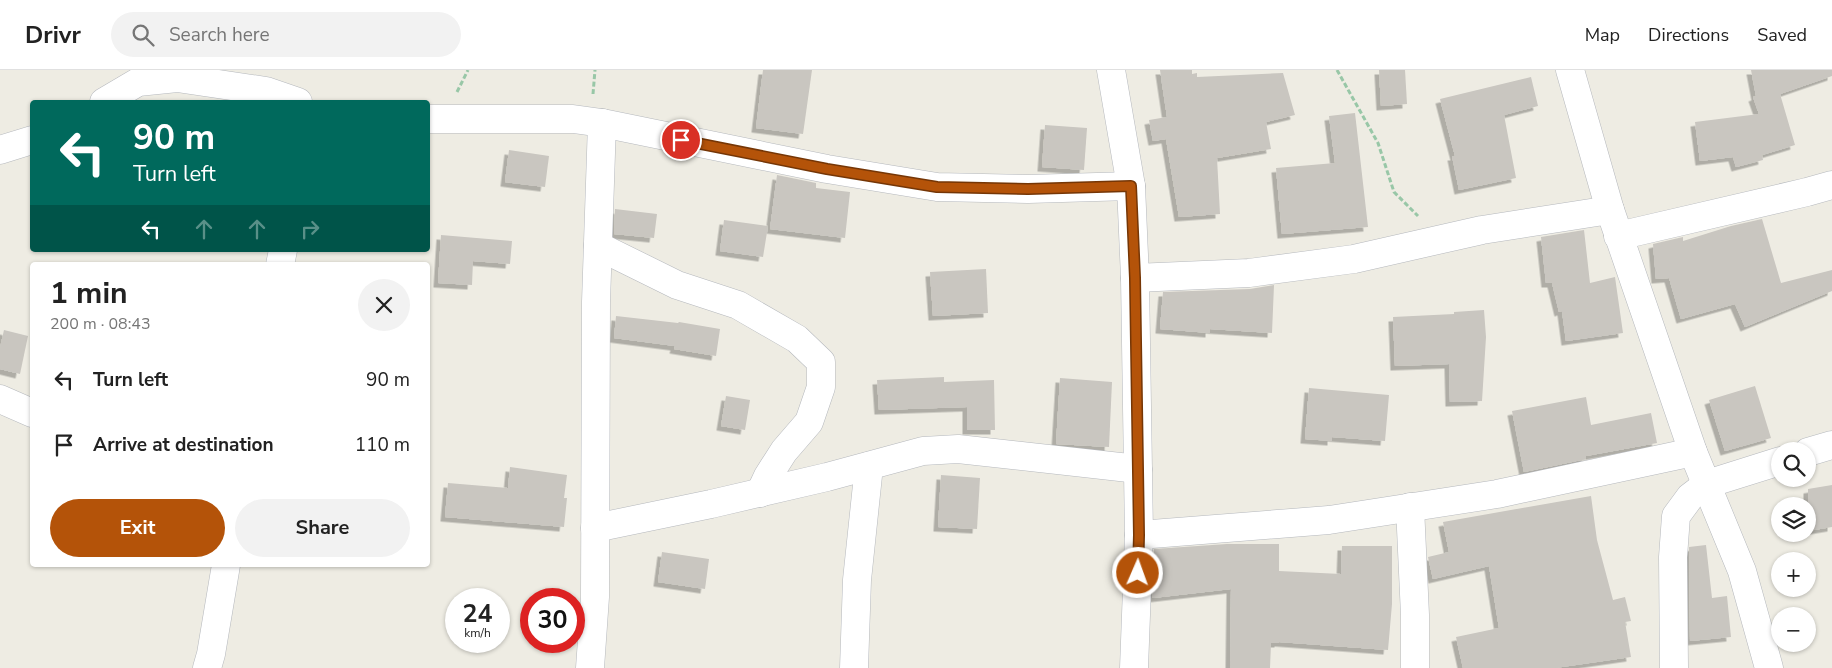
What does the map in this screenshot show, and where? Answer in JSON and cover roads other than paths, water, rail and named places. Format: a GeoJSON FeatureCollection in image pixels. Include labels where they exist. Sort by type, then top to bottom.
{"type":"FeatureCollection","features":[{"type":"Feature","properties":{"kind":"street"},"geometry":{"type":"LineString","coordinates":[[1111,70],[1131,186],[1135,278],[1139,535],[1134,668]]}},
{"type":"Feature","properties":{"kind":"street"},"geometry":{"type":"LineString","coordinates":[[1570,70],[1614,223],[1694,452],[1742,571],[1769,668]]}},
{"type":"Feature","properties":{"kind":"street"},"geometry":{"type":"LineString","coordinates":[[107,100],[138,82],[177,78],[266,91],[292,100]]}},
{"type":"Feature","properties":{"kind":"street"},"geometry":{"type":"LineString","coordinates":[[430,119],[573,119],[602,123],[827,169],[937,187],[1028,189],[1131,186]]}},
{"type":"Feature","properties":{"kind":"street"},"geometry":{"type":"LineString","coordinates":[[590,668],[595,597],[596,302],[602,123]]}},
{"type":"Feature","properties":{"kind":"street"},"geometry":{"type":"LineString","coordinates":[[0,150],[30,141]]}},
{"type":"Feature","properties":{"kind":"street"},"geometry":{"type":"LineString","coordinates":[[1135,278],[1249,273],[1354,260],[1482,230],[1614,223],[1807,192],[1832,185]]}},
{"type":"Feature","properties":{"kind":"street"},"geometry":{"type":"LineString","coordinates":[[598,246],[676,285],[738,305],[796,338],[820,362],[821,388],[809,422],[784,451],[760,492]]}},
{"type":"Feature","properties":{"kind":"street"},"geometry":{"type":"LineString","coordinates":[[0,399],[30,412]]}},
{"type":"Feature","properties":{"kind":"street"},"geometry":{"type":"LineString","coordinates":[[1816,450],[1832,445]]}},
{"type":"Feature","properties":{"kind":"street"},"geometry":{"type":"LineString","coordinates":[[595,528],[760,492],[923,451],[958,449],[1138,468]]}},
{"type":"Feature","properties":{"kind":"street"},"geometry":{"type":"LineString","coordinates":[[1139,535],[1328,520],[1497,494],[1694,452]]}},
{"type":"Feature","properties":{"kind":"street"},"geometry":{"type":"LineString","coordinates":[[1674,668],[1673,557],[1676,516],[1690,497],[1707,484],[1771,464]]}},
{"type":"Feature","properties":{"kind":"street"},"geometry":{"type":"LineString","coordinates":[[854,668],[857,580],[869,466]]}},
{"type":"Feature","properties":{"kind":"street"},"geometry":{"type":"LineString","coordinates":[[1410,507],[1416,668]]}},
{"type":"Feature","properties":{"kind":"street"},"geometry":{"type":"LineString","coordinates":[[207,668],[226,567]]}}]}
